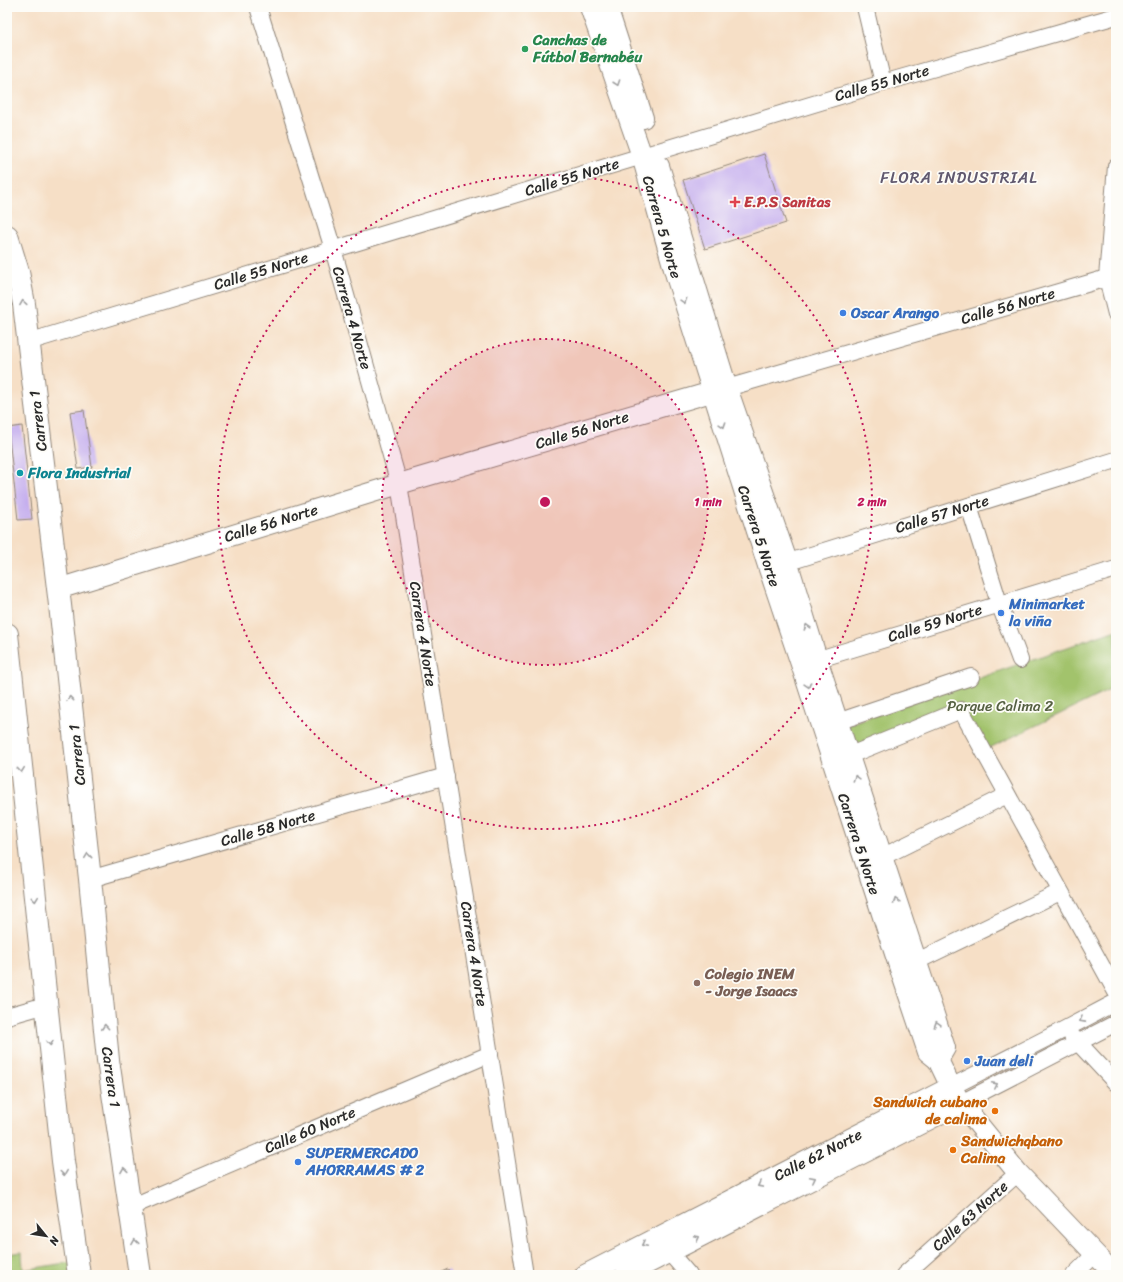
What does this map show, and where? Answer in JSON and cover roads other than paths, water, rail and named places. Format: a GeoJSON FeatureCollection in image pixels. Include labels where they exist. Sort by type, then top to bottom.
{"type":"FeatureCollection","features":[{"type":"Feature","properties":{"kind":"main road","name":"Carrera 1"},"geometry":{"type":"LineString","coordinates":[[7,236],[18,272],[24,304],[58,589],[90,879],[108,1060],[140,1275]]}},
{"type":"Feature","properties":{"kind":"main road"},"geometry":{"type":"LineString","coordinates":[[7,634],[63,1161],[79,1275]]}},
{"type":"Feature","properties":{"kind":"street","name":"Carrera 4 Norte"},"geometry":{"type":"LineString","coordinates":[[258,7],[333,249],[399,484],[525,1275]]}},
{"type":"Feature","properties":{"kind":"street","name":"Carrera 5 Norte"},"geometry":{"type":"LineString","coordinates":[[590,7],[648,154]]}},
{"type":"Feature","properties":{"kind":"street","name":"Carrera 5 Norte"},"geometry":{"type":"LineString","coordinates":[[606,7],[648,154],[719,390],[769,569],[809,662],[837,722],[841,759]]}},
{"type":"Feature","properties":{"kind":"street"},"geometry":{"type":"LineString","coordinates":[[865,7],[883,82]]}},
{"type":"Feature","properties":{"kind":"street","name":"Calle 55 Norte"},"geometry":{"type":"LineString","coordinates":[[28,342],[883,82],[1116,16]]}},
{"type":"Feature","properties":{"kind":"street"},"geometry":{"type":"LineString","coordinates":[[1116,166],[1112,250],[1107,278],[1116,314]]}},
{"type":"Feature","properties":{"kind":"street","name":"Calle 56 Norte"},"geometry":{"type":"LineString","coordinates":[[58,589],[399,484],[1107,278]]}},
{"type":"Feature","properties":{"kind":"street","name":"Carrera 5 Norte"},"geometry":{"type":"LineString","coordinates":[[719,390],[787,561],[809,662],[908,965],[945,1048],[938,1060],[956,1095],[1018,1173],[1115,1275]]}},
{"type":"Feature","properties":{"kind":"street","name":"Calle 57 Norte"},"geometry":{"type":"LineString","coordinates":[[769,569],[787,561],[1116,460]]}},
{"type":"Feature","properties":{"kind":"street"},"geometry":{"type":"LineString","coordinates":[[969,506],[999,603],[1020,660]]}},
{"type":"Feature","properties":{"kind":"street","name":"Calle 59 Norte"},"geometry":{"type":"LineString","coordinates":[[809,662],[999,603],[1116,569]]}},
{"type":"Feature","properties":{"kind":"street"},"geometry":{"type":"LineString","coordinates":[[837,722],[971,677]]}},
{"type":"Feature","properties":{"kind":"street"},"geometry":{"type":"LineString","coordinates":[[841,759],[961,710],[1116,992]]}},
{"type":"Feature","properties":{"kind":"street","name":"Calle 58 Norte"},"geometry":{"type":"LineString","coordinates":[[90,879],[446,776]]}},
{"type":"Feature","properties":{"kind":"street"},"geometry":{"type":"LineString","coordinates":[[874,859],[1007,795]]}},
{"type":"Feature","properties":{"kind":"street"},"geometry":{"type":"LineString","coordinates":[[908,965],[1060,892]]}},
{"type":"Feature","properties":{"kind":"street","name":"Calle 62 Norte"},"geometry":{"type":"LineString","coordinates":[[625,1275],[956,1095],[1065,1029],[1116,1002]]}},
{"type":"Feature","properties":{"kind":"street"},"geometry":{"type":"LineString","coordinates":[[7,1016],[46,1005]]}},
{"type":"Feature","properties":{"kind":"street","name":"Calle 62 Norte"},"geometry":{"type":"LineString","coordinates":[[585,1275],[956,1095],[1078,1043],[1116,1023]]}},
{"type":"Feature","properties":{"kind":"street"},"geometry":{"type":"LineString","coordinates":[[1065,1029],[1116,1082]]}},
{"type":"Feature","properties":{"kind":"street","name":"Calle 60 Norte"},"geometry":{"type":"LineString","coordinates":[[130,1208],[490,1054]]}},
{"type":"Feature","properties":{"kind":"street","name":"Calle 63 Norte"},"geometry":{"type":"LineString","coordinates":[[904,1275],[1018,1173]]}},
{"type":"Feature","properties":{"kind":"street"},"geometry":{"type":"LineString","coordinates":[[669,1252],[689,1275]]}},
{"type":"Feature","properties":{"kind":"street"},"geometry":{"type":"LineString","coordinates":[[1074,1275],[1095,1254]]}},
{"type":"Feature","properties":{"kind":"place","name":"Canchas de Fútbol Bernabéu"},"geometry":{"type":"Point","coordinates":[525,49]}},
{"type":"Feature","properties":{"kind":"place","name":"E.P.S Sanitas"},"geometry":{"type":"Point","coordinates":[735,202]}},
{"type":"Feature","properties":{"kind":"place","name":"Oscar Arango"},"geometry":{"type":"Point","coordinates":[843,313]}},
{"type":"Feature","properties":{"kind":"place","name":"Flora Industrial"},"geometry":{"type":"Point","coordinates":[20,473]}},
{"type":"Feature","properties":{"kind":"place","name":"Minimarket la viña"},"geometry":{"type":"Point","coordinates":[1001,613]}},
{"type":"Feature","properties":{"kind":"place","name":"Colegio INEM - Jorge Isaacs"},"geometry":{"type":"Point","coordinates":[697,983]}},
{"type":"Feature","properties":{"kind":"place","name":"Juan deli"},"geometry":{"type":"Point","coordinates":[967,1061]}},
{"type":"Feature","properties":{"kind":"place","name":"Sandwich cubano de calima"},"geometry":{"type":"Point","coordinates":[995,1111]}},
{"type":"Feature","properties":{"kind":"place","name":"Sandwichqbano Calima"},"geometry":{"type":"Point","coordinates":[953,1150]}},
{"type":"Feature","properties":{"kind":"place","name":"SUPERMERCADO AHORRAMAS # 2"},"geometry":{"type":"Point","coordinates":[298,1162]}},
{"type":"Feature","properties":{"kind":"district","name":"FLORA INDUSTRIAL"},"geometry":{"type":"Point","coordinates":[959,177]}},
{"type":"Feature","properties":{"kind":"park label","name":"Parque Calima 2"},"geometry":{"type":"Point","coordinates":[1000,706]}}]}
